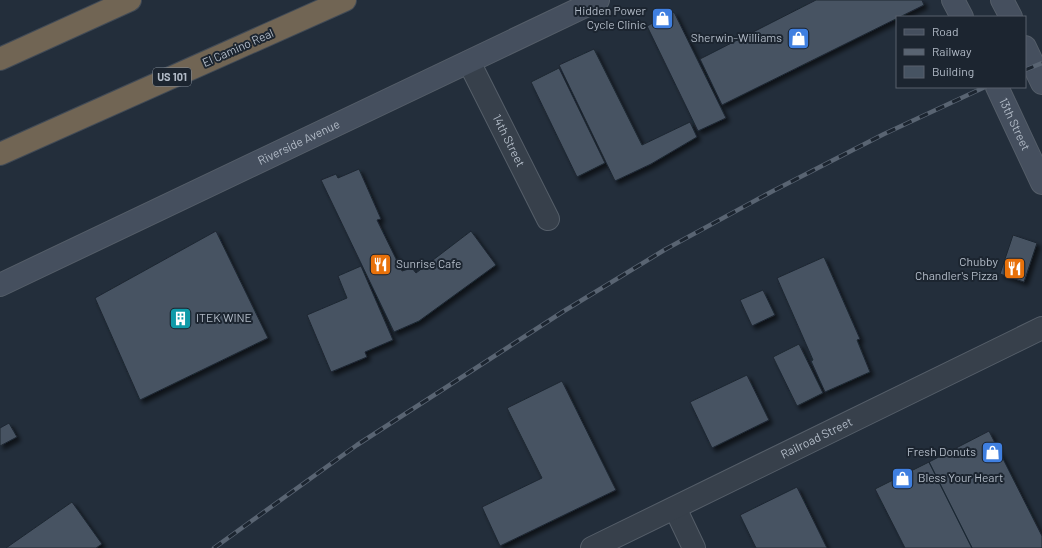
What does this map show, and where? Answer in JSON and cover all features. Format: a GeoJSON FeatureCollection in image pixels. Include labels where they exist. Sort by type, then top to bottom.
{"type":"FeatureCollection","features":[{"type":"Feature","properties":{"kind":"highway"},"geometry":{"type":"LineString","coordinates":[[0,58],[130,0]]}},
{"type":"Feature","properties":{"kind":"highway","name":"El Camino Real"},"geometry":{"type":"LineString","coordinates":[[0,154],[345,0]]}},
{"type":"Feature","properties":{"kind":"main road","name":"Riverside Avenue"},"geometry":{"type":"LineString","coordinates":[[0,285],[598,0]]}},
{"type":"Feature","properties":{"kind":"main road"},"geometry":{"type":"LineString","coordinates":[[953,0],[961,16]]}},
{"type":"Feature","properties":{"kind":"main road"},"geometry":{"type":"LineString","coordinates":[[1002,0],[1010,16]]}},
{"type":"Feature","properties":{"kind":"main road"},"geometry":{"type":"LineString","coordinates":[[1026,49],[1042,83]]}},
{"type":"Feature","properties":{"kind":"main road","name":"13th Street"},"geometry":{"type":"LineString","coordinates":[[997,88],[1042,183]]}},
{"type":"Feature","properties":{"kind":"street","name":"14th Street"},"geometry":{"type":"LineString","coordinates":[[469,62],[548,219]]}},
{"type":"Feature","properties":{"kind":"street","name":"Railroad Street"},"geometry":{"type":"LineString","coordinates":[[592,548],[1042,328]]}},
{"type":"Feature","properties":{"kind":"street"},"geometry":{"type":"LineString","coordinates":[[675,508],[694,548]]}},
{"type":"Feature","properties":{"kind":"building","name":"Sherwin-Williams"},"geometry":{"type":"Polygon","coordinates":[[[816,0],[922,0],[924,5],[902,16],[896,16],[896,19],[722,105],[700,59],[816,0]]]}},
{"type":"Feature","properties":{"kind":"building"},"geometry":{"type":"Polygon","coordinates":[[[674,12],[726,118],[698,131],[647,26],[674,12]]]}},
{"type":"Feature","properties":{"kind":"building"},"geometry":{"type":"Polygon","coordinates":[[[594,49],[642,145],[690,122],[697,137],[651,164],[615,181],[559,65],[594,49]]]}},
{"type":"Feature","properties":{"kind":"building"},"geometry":{"type":"Polygon","coordinates":[[[559,68],[605,163],[577,177],[531,82],[559,68]]]}},
{"type":"Feature","properties":{"kind":"building"},"geometry":{"type":"Polygon","coordinates":[[[359,169],[381,219],[377,220],[402,271],[412,268],[416,273],[471,231],[496,265],[419,321],[394,332],[321,180],[336,174],[338,178],[359,169]]]}},
{"type":"Feature","properties":{"kind":"building","name":"ITEK WINE"},"geometry":{"type":"Polygon","coordinates":[[[216,231],[268,338],[140,400],[95,298],[216,231]]]}},
{"type":"Feature","properties":{"kind":"building"},"geometry":{"type":"Polygon","coordinates":[[[1013,235],[1037,243],[1024,282],[1000,274],[1013,235]]]}},
{"type":"Feature","properties":{"kind":"building"},"geometry":{"type":"Polygon","coordinates":[[[824,257],[860,339],[857,340],[870,372],[825,392],[811,361],[813,360],[777,278],[824,257]]]}},
{"type":"Feature","properties":{"kind":"building"},"geometry":{"type":"Polygon","coordinates":[[[361,266],[393,340],[365,352],[367,357],[331,372],[307,315],[347,298],[338,276],[361,266]]]}},
{"type":"Feature","properties":{"kind":"building"},"geometry":{"type":"Polygon","coordinates":[[[763,290],[775,315],[752,326],[740,300],[763,290]]]}},
{"type":"Feature","properties":{"kind":"building"},"geometry":{"type":"Polygon","coordinates":[[[799,344],[823,393],[797,406],[773,357],[799,344]]]}},
{"type":"Feature","properties":{"kind":"building"},"geometry":{"type":"Polygon","coordinates":[[[747,375],[769,420],[712,448],[690,402],[747,375]]]}},
{"type":"Feature","properties":{"kind":"building"},"geometry":{"type":"Polygon","coordinates":[[[562,381],[616,490],[500,546],[482,507],[542,478],[507,408],[562,381]]]}},
{"type":"Feature","properties":{"kind":"building"},"geometry":{"type":"Polygon","coordinates":[[[9,423],[17,437],[0,446],[0,428],[9,423]]]}},
{"type":"Feature","properties":{"kind":"building"},"geometry":{"type":"Polygon","coordinates":[[[989,431],[1042,536],[1042,548],[972,548],[929,462],[989,431]]]}},
{"type":"Feature","properties":{"kind":"building"},"geometry":{"type":"Polygon","coordinates":[[[929,462],[972,548],[905,548],[875,489],[929,462]]]}},
{"type":"Feature","properties":{"kind":"building"},"geometry":{"type":"Polygon","coordinates":[[[797,487],[827,548],[756,548],[740,515],[797,487]]]}},
{"type":"Feature","properties":{"kind":"building"},"geometry":{"type":"Polygon","coordinates":[[[72,502],[102,544],[96,548],[6,548],[72,502]]]}},
{"type":"Feature","properties":{"kind":"railway"},"geometry":{"type":"LineString","coordinates":[[1026,70],[1042,63]]}},
{"type":"Feature","properties":{"kind":"railway"},"geometry":{"type":"LineString","coordinates":[[214,548],[357,445],[564,311],[666,249],[771,192],[884,134],[983,88]]}},
{"type":"Feature","properties":{"kind":"place","name":"Hidden Power Cycle Clinic"},"geometry":{"type":"Point","coordinates":[662,18]}},
{"type":"Feature","properties":{"kind":"place","name":"Sherwin-Williams"},"geometry":{"type":"Point","coordinates":[798,38]}},
{"type":"Feature","properties":{"kind":"place","name":"Sunrise Cafe"},"geometry":{"type":"Point","coordinates":[381,264]}},
{"type":"Feature","properties":{"kind":"place","name":"Chubby Chandler's Pizza"},"geometry":{"type":"Point","coordinates":[1014,269]}},
{"type":"Feature","properties":{"kind":"place","name":"ITEK WINE"},"geometry":{"type":"Point","coordinates":[181,318]}},
{"type":"Feature","properties":{"kind":"place","name":"Fresh Donuts"},"geometry":{"type":"Point","coordinates":[992,452]}},
{"type":"Feature","properties":{"kind":"place","name":"Bless Your Heart"},"geometry":{"type":"Point","coordinates":[903,478]}}]}
